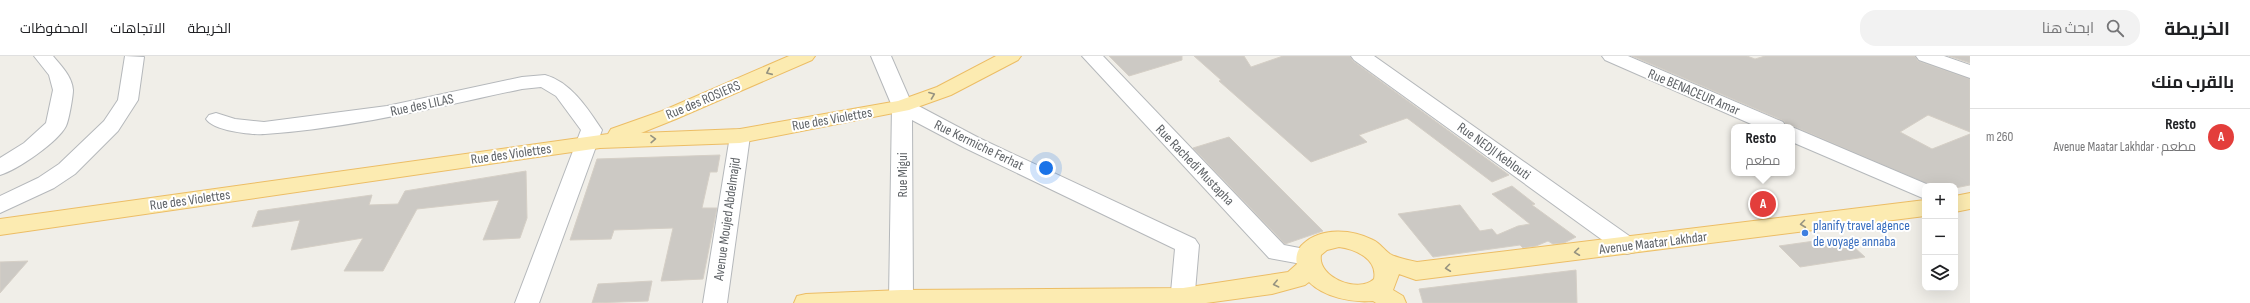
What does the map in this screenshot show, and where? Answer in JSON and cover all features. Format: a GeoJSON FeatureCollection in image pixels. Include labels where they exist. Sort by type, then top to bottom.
{"type":"FeatureCollection","features":[{"type":"Feature","properties":{"kind":"main road","name":"Rue des ROSIERS"},"geometry":{"type":"LineString","coordinates":[[593,142],[669,115],[804,56]]}},
{"type":"Feature","properties":{"kind":"main road","name":"Rue des Violettes"},"geometry":{"type":"LineString","coordinates":[[0,228],[593,142],[740,136],[902,106],[944,90],[1011,56]]}},
{"type":"Feature","properties":{"kind":"main road"},"geometry":{"type":"LineString","coordinates":[[1958,203],[1970,201]]}},
{"type":"Feature","properties":{"kind":"main road","name":"Avenue Maatar Lakhdar"},"geometry":{"type":"LineString","coordinates":[[1382,260],[1416,271],[1922,208]]}},
{"type":"Feature","properties":{"kind":"main road"},"geometry":{"type":"LineString","coordinates":[[806,303],[902,299],[1183,300],[1272,285],[1296,279],[1304,274],[1307,262],[1310,250],[1317,244],[1340,239],[1365,245],[1382,260],[1387,268],[1387,277],[1380,288],[1370,298],[1330,289],[1312,274],[1307,262]]}},
{"type":"Feature","properties":{"kind":"street","name":"Rue Migui"},"geometry":{"type":"LineString","coordinates":[[880,56],[902,106],[902,299]]}},
{"type":"Feature","properties":{"kind":"street","name":"Rue Rachedi Mustapha"},"geometry":{"type":"LineString","coordinates":[[1092,56],[1277,252],[1307,262]]}},
{"type":"Feature","properties":{"kind":"street","name":"Rue NEDJI Keblouti"},"geometry":{"type":"LineString","coordinates":[[1361,56],[1627,246]]}},
{"type":"Feature","properties":{"kind":"street","name":"Rue BENACEUR Amar"},"geometry":{"type":"LineString","coordinates":[[1612,56],[1769,124]]}},
{"type":"Feature","properties":{"kind":"street"},"geometry":{"type":"LineString","coordinates":[[1926,56],[1970,72]]}},
{"type":"Feature","properties":{"kind":"street"},"geometry":{"type":"LineString","coordinates":[[0,168],[32,148],[56,125],[63,90],[58,74],[43,57]]}},
{"type":"Feature","properties":{"kind":"street"},"geometry":{"type":"LineString","coordinates":[[0,205],[46,183],[67,169],[111,126],[128,100],[134,58]]}},
{"type":"Feature","properties":{"kind":"street","name":"Rue des LILAS"},"geometry":{"type":"LineString","coordinates":[[216,119],[232,126],[264,128],[387,112],[522,83],[545,81],[563,92],[592,130],[593,142]]}},
{"type":"Feature","properties":{"kind":"street","name":"Rue Kermiche Ferhat"},"geometry":{"type":"LineString","coordinates":[[902,106],[972,143],[1188,244],[1183,300]]}},
{"type":"Feature","properties":{"kind":"street"},"geometry":{"type":"LineString","coordinates":[[1795,135],[1922,191]]}},
{"type":"Feature","properties":{"kind":"street","name":"Avenue Moujed Abdelmajid"},"geometry":{"type":"LineString","coordinates":[[715,303],[740,136]]}},
{"type":"Feature","properties":{"kind":"street"},"geometry":{"type":"LineString","coordinates":[[527,303],[593,142]]}},
{"type":"Feature","properties":{"kind":"building"},"geometry":{"type":"Polygon","coordinates":[[[1109,56],[1182,56],[1182,60],[1129,76],[1109,56]]]}},
{"type":"Feature","properties":{"kind":"building"},"geometry":{"type":"Polygon","coordinates":[[[1194,56],[1244,56],[1251,67],[1283,56],[1350,56],[1353,61],[1509,175],[1492,182],[1407,118],[1359,135],[1367,142],[1311,162],[1219,81],[1221,80],[1194,56]]]}},
{"type":"Feature","properties":{"kind":"building"},"geometry":{"type":"Polygon","coordinates":[[[1632,56],[1747,56],[1755,59],[1765,56],[1915,56],[1918,61],[1970,79],[1970,132],[1928,115],[1900,132],[1932,149],[1970,134],[1970,185],[1958,187],[1958,183],[1925,183],[1795,127],[1795,124],[1786,124],[1784,121],[1632,56]]]}},
{"type":"Feature","properties":{"kind":"building"},"geometry":{"type":"Polygon","coordinates":[[[1949,56],[1970,56],[1970,63],[1949,56]]]}},
{"type":"Feature","properties":{"kind":"building"},"geometry":{"type":"Polygon","coordinates":[[[1229,137],[1323,231],[1285,244],[1193,148],[1229,137]]]}},
{"type":"Feature","properties":{"kind":"building"},"geometry":{"type":"Polygon","coordinates":[[[720,155],[717,172],[710,172],[702,208],[717,208],[703,279],[661,281],[673,228],[614,230],[611,239],[570,240],[597,159],[720,155]]]}},
{"type":"Feature","properties":{"kind":"building"},"geometry":{"type":"Polygon","coordinates":[[[526,171],[527,218],[520,238],[483,240],[499,200],[417,209],[383,271],[344,271],[363,238],[291,250],[300,220],[252,227],[258,211],[372,195],[369,205],[398,204],[405,191],[526,171]]]}},
{"type":"Feature","properties":{"kind":"building"},"geometry":{"type":"Polygon","coordinates":[[[1512,186],[1535,204],[1532,205],[1576,237],[1564,243],[1553,244],[1548,241],[1536,246],[1523,248],[1520,245],[1433,257],[1398,214],[1460,205],[1480,231],[1492,229],[1497,235],[1518,226],[1530,224],[1492,194],[1512,186]]]}},
{"type":"Feature","properties":{"kind":"building"},"geometry":{"type":"Polygon","coordinates":[[[1843,237],[1865,257],[1800,267],[1779,246],[1843,237]]]}},
{"type":"Feature","properties":{"kind":"building"},"geometry":{"type":"Polygon","coordinates":[[[28,261],[0,293],[0,262],[28,261]]]}},
{"type":"Feature","properties":{"kind":"building"},"geometry":{"type":"Polygon","coordinates":[[[1576,270],[1577,303],[1423,303],[1419,289],[1576,270]]]}},
{"type":"Feature","properties":{"kind":"building"},"geometry":{"type":"Polygon","coordinates":[[[652,281],[648,301],[592,303],[598,284],[652,281]]]}},
{"type":"Feature","properties":{"kind":"place","name":"Resto"},"geometry":{"type":"Point","coordinates":[1763,204]}},
{"type":"Feature","properties":{"kind":"place","name":"planify travel agence de voyage annaba"},"geometry":{"type":"Point","coordinates":[1805,233]}}]}
